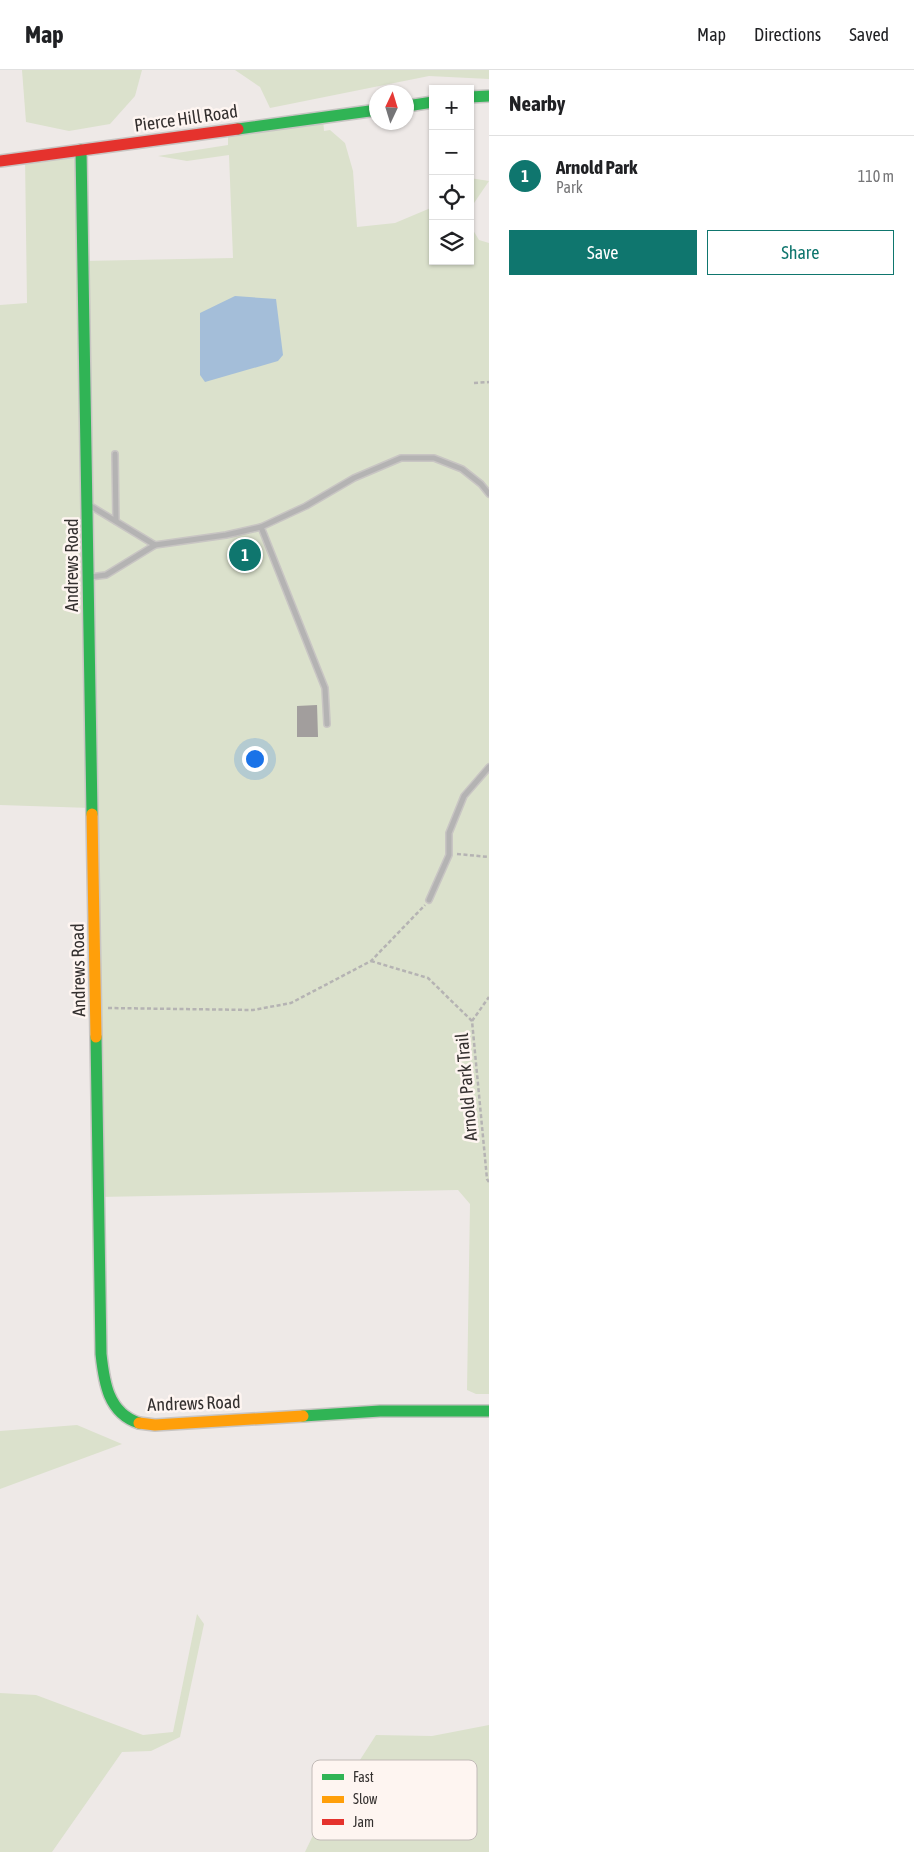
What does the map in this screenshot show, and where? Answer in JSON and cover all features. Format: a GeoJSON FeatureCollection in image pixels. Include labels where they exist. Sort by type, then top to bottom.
{"type":"FeatureCollection","features":[{"type":"Feature","properties":{"kind":"street"},"geometry":{"type":"LineString","coordinates":[[474,97],[489,96]]}},
{"type":"Feature","properties":{"kind":"street"},"geometry":{"type":"LineString","coordinates":[[414,105],[429,103]]}},
{"type":"Feature","properties":{"kind":"street","name":"Pierce Hill Road"},"geometry":{"type":"LineString","coordinates":[[0,161],[369,111]]}},
{"type":"Feature","properties":{"kind":"street","name":"Andrews Road"},"geometry":{"type":"LineString","coordinates":[[81,150],[101,1354],[104,1380],[110,1400],[122,1414],[135,1422],[155,1425],[380,1411],[489,1411]]}},
{"type":"Feature","properties":{"kind":"lane"},"geometry":{"type":"LineString","coordinates":[[116,454],[116,521]]}},
{"type":"Feature","properties":{"kind":"lane"},"geometry":{"type":"LineString","coordinates":[[88,578],[106,575],[155,545],[226,535],[261,526],[306,506],[354,478],[401,458],[434,458],[462,469],[481,484],[489,494]]}},
{"type":"Feature","properties":{"kind":"lane"},"geometry":{"type":"LineString","coordinates":[[88,504],[155,545]]}},
{"type":"Feature","properties":{"kind":"lane"},"geometry":{"type":"LineString","coordinates":[[261,526],[325,688],[327,724]]}},
{"type":"Feature","properties":{"kind":"lane"},"geometry":{"type":"LineString","coordinates":[[429,900],[449,855],[449,833],[464,796],[489,767]]}},
{"type":"Feature","properties":{"kind":"path"},"geometry":{"type":"LineString","coordinates":[[474,383],[489,382]]}},
{"type":"Feature","properties":{"kind":"path"},"geometry":{"type":"LineString","coordinates":[[449,855],[462,853],[489,857]]}},
{"type":"Feature","properties":{"kind":"path"},"geometry":{"type":"LineString","coordinates":[[96,1008],[252,1010],[291,1004],[371,961],[429,900]]}},
{"type":"Feature","properties":{"kind":"path","name":"Arnold Park Trail"},"geometry":{"type":"LineString","coordinates":[[371,961],[428,978],[472,1021],[487,1179],[489,1182]]}},
{"type":"Feature","properties":{"kind":"path"},"geometry":{"type":"LineString","coordinates":[[472,1021],[489,997]]}},
{"type":"Feature","properties":{"kind":"green space"},"geometry":{"type":"Polygon","coordinates":[[[22,70],[142,70],[135,96],[110,124],[69,131],[26,122],[22,70]]]}},
{"type":"Feature","properties":{"kind":"green space"},"geometry":{"type":"Polygon","coordinates":[[[235,70],[489,70],[489,79],[429,76],[384,85],[369,85],[369,88],[270,108],[260,87],[235,70]]]}},
{"type":"Feature","properties":{"kind":"green space"},"geometry":{"type":"Polygon","coordinates":[[[323,118],[324,131],[330,130],[345,143],[353,171],[357,227],[395,223],[429,209],[429,265],[474,265],[474,232],[479,240],[489,243],[489,1394],[476,1394],[467,1390],[470,1204],[458,1190],[99,1197],[91,808],[0,805],[0,305],[27,303],[25,157],[81,150],[83,261],[233,258],[229,155],[187,161],[158,156],[228,145],[228,131],[323,118]]]}},
{"type":"Feature","properties":{"kind":"green space"},"geometry":{"type":"Polygon","coordinates":[[[474,179],[489,181],[474,203],[474,179]]]}},
{"type":"Feature","properties":{"kind":"green space"},"geometry":{"type":"Polygon","coordinates":[[[77,1425],[122,1444],[0,1489],[0,1431],[77,1425]]]}},
{"type":"Feature","properties":{"kind":"green space"},"geometry":{"type":"Polygon","coordinates":[[[197,1614],[204,1624],[180,1737],[151,1751],[122,1752],[52,1852],[0,1852],[0,1693],[36,1695],[143,1735],[173,1732],[197,1614]]]}},
{"type":"Feature","properties":{"kind":"green space"},"geometry":{"type":"Polygon","coordinates":[[[489,1725],[489,1852],[305,1852],[312,1837],[312,1840],[477,1840],[477,1760],[360,1760],[376,1735],[432,1736],[489,1725]]]}},
{"type":"Feature","properties":{"kind":"water"},"geometry":{"type":"Polygon","coordinates":[[[235,296],[276,299],[283,355],[278,361],[205,382],[200,375],[200,313],[235,296]]]}},
{"type":"Feature","properties":{"kind":"building"},"geometry":{"type":"Polygon","coordinates":[[[317,705],[318,737],[297,737],[297,706],[317,705]]]}},
{"type":"Feature","properties":{"kind":"traffic: fast"},"geometry":{"type":"LineString","coordinates":[[474,97],[489,96]]}},
{"type":"Feature","properties":{"kind":"traffic: fast"},"geometry":{"type":"LineString","coordinates":[[414,105],[429,103]]}},
{"type":"Feature","properties":{"kind":"traffic: fast"},"geometry":{"type":"LineString","coordinates":[[238,129],[369,111]]}},
{"type":"Feature","properties":{"kind":"traffic: fast"},"geometry":{"type":"LineString","coordinates":[[81,150],[92,814]]}},
{"type":"Feature","properties":{"kind":"traffic: fast"},"geometry":{"type":"LineString","coordinates":[[96,1037],[101,1354],[106,1386],[114,1404],[120,1412],[139,1423]]}},
{"type":"Feature","properties":{"kind":"traffic: fast"},"geometry":{"type":"LineString","coordinates":[[303,1416],[380,1411],[489,1411]]}},
{"type":"Feature","properties":{"kind":"traffic: slow"},"geometry":{"type":"LineString","coordinates":[[92,814],[96,1037]]}},
{"type":"Feature","properties":{"kind":"traffic: slow"},"geometry":{"type":"LineString","coordinates":[[139,1423],[155,1425],[303,1416]]}},
{"type":"Feature","properties":{"kind":"traffic: jam"},"geometry":{"type":"LineString","coordinates":[[0,161],[238,129]]}},
{"type":"Feature","properties":{"kind":"place","name":"Arnold Park"},"geometry":{"type":"Point","coordinates":[245,555]}}]}
